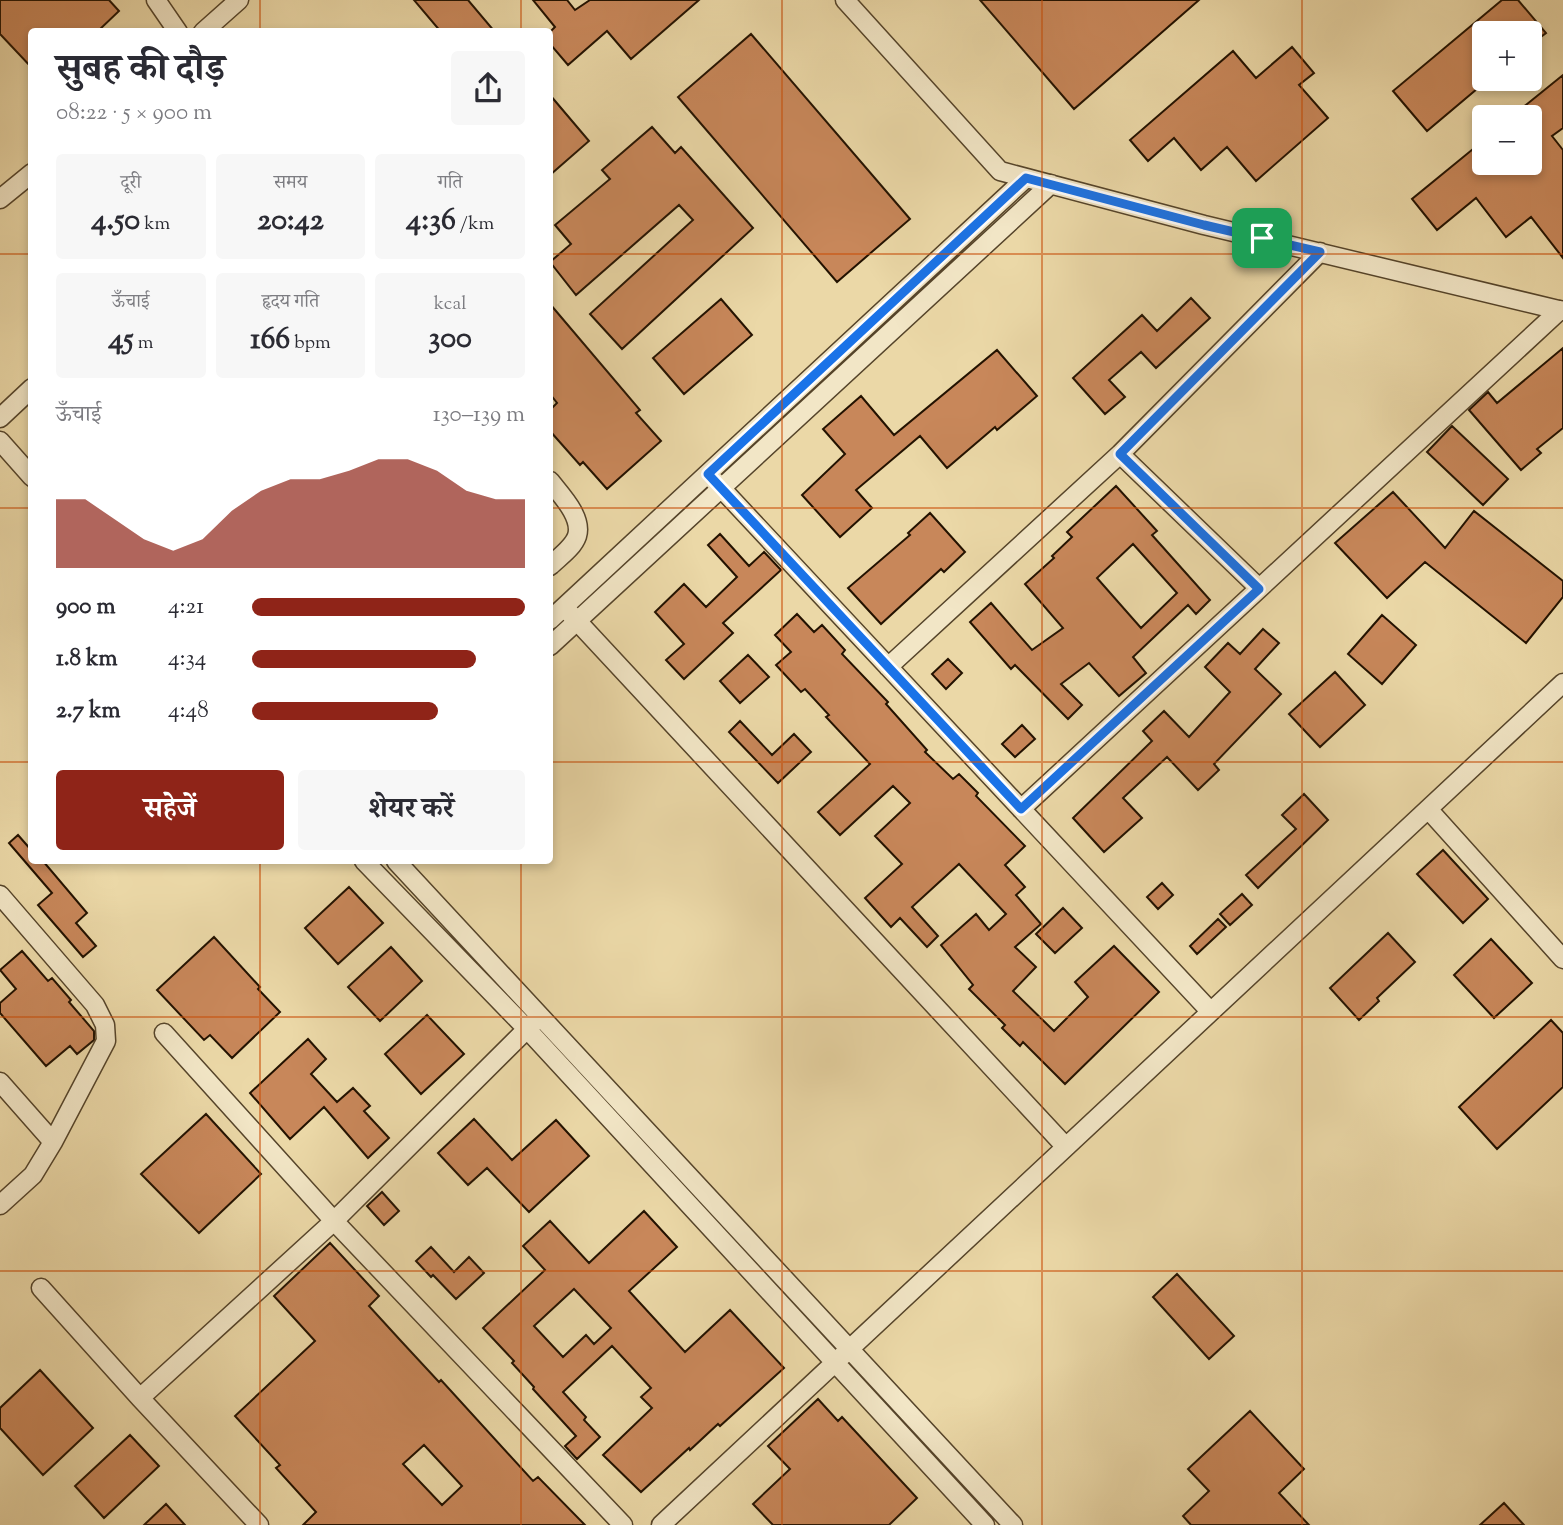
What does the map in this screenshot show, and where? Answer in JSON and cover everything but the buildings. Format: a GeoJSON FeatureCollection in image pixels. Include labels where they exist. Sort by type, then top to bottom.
{"type":"FeatureCollection","features":[{"type":"Feature","properties":{"kind":"street"},"geometry":{"type":"LineString","coordinates":[[156,0],[175,28]]}},
{"type":"Feature","properties":{"kind":"street"},"geometry":{"type":"LineString","coordinates":[[208,28],[239,0]]}},
{"type":"Feature","properties":{"kind":"street"},"geometry":{"type":"LineString","coordinates":[[845,0],[1000,171],[1204,225],[1561,311]]}},
{"type":"Feature","properties":{"kind":"street"},"geometry":{"type":"LineString","coordinates":[[0,199],[28,176]]}},
{"type":"Feature","properties":{"kind":"street"},"geometry":{"type":"LineString","coordinates":[[553,617],[1026,178]]}},
{"type":"Feature","properties":{"kind":"street"},"geometry":{"type":"LineString","coordinates":[[553,643],[1051,184]]}},
{"type":"Feature","properties":{"kind":"street"},"geometry":{"type":"LineString","coordinates":[[888,667],[1120,454],[1320,252]]}},
{"type":"Feature","properties":{"kind":"street"},"geometry":{"type":"LineString","coordinates":[[1021,809],[1561,311]]}},
{"type":"Feature","properties":{"kind":"street"},"geometry":{"type":"LineString","coordinates":[[0,418],[28,392]]}},
{"type":"Feature","properties":{"kind":"street"},"geometry":{"type":"LineString","coordinates":[[0,442],[28,473]]}},
{"type":"Feature","properties":{"kind":"street"},"geometry":{"type":"LineString","coordinates":[[1120,454],[1259,589]]}},
{"type":"Feature","properties":{"kind":"street"},"geometry":{"type":"LineString","coordinates":[[708,474],[1210,1012]]}},
{"type":"Feature","properties":{"kind":"street"},"geometry":{"type":"LineString","coordinates":[[553,485],[569,506],[576,524],[577,536],[553,563]]}},
{"type":"Feature","properties":{"kind":"street"},"geometry":{"type":"LineString","coordinates":[[564,607],[1065,1146]]}},
{"type":"Feature","properties":{"kind":"street"},"geometry":{"type":"LineString","coordinates":[[661,1525],[1563,683]]}},
{"type":"Feature","properties":{"kind":"street"},"geometry":{"type":"LineString","coordinates":[[1428,809],[1563,959]]}},
{"type":"Feature","properties":{"kind":"street"},"geometry":{"type":"LineString","coordinates":[[366,864],[527,1029],[985,1525]]}},
{"type":"Feature","properties":{"kind":"street"},"geometry":{"type":"LineString","coordinates":[[399,864],[1013,1525]]}},
{"type":"Feature","properties":{"kind":"street"},"geometry":{"type":"LineString","coordinates":[[0,895],[95,1004],[105,1026],[106,1041],[33,1175],[0,1205]]}},
{"type":"Feature","properties":{"kind":"street"},"geometry":{"type":"LineString","coordinates":[[139,1398],[334,1221],[540,1016]]}},
{"type":"Feature","properties":{"kind":"street"},"geometry":{"type":"LineString","coordinates":[[164,1033],[334,1221],[623,1525]]}},
{"type":"Feature","properties":{"kind":"street"},"geometry":{"type":"LineString","coordinates":[[0,1082],[53,1142]]}},
{"type":"Feature","properties":{"kind":"street"},"geometry":{"type":"LineString","coordinates":[[41,1288],[139,1398],[259,1525]]}},
{"type":"Feature","properties":{"kind":"route"},"geometry":{"type":"LineString","coordinates":[[1026,178],[1262,238],[1320,252],[1120,454],[1259,589],[1021,809],[708,474],[1026,178]]}}]}
